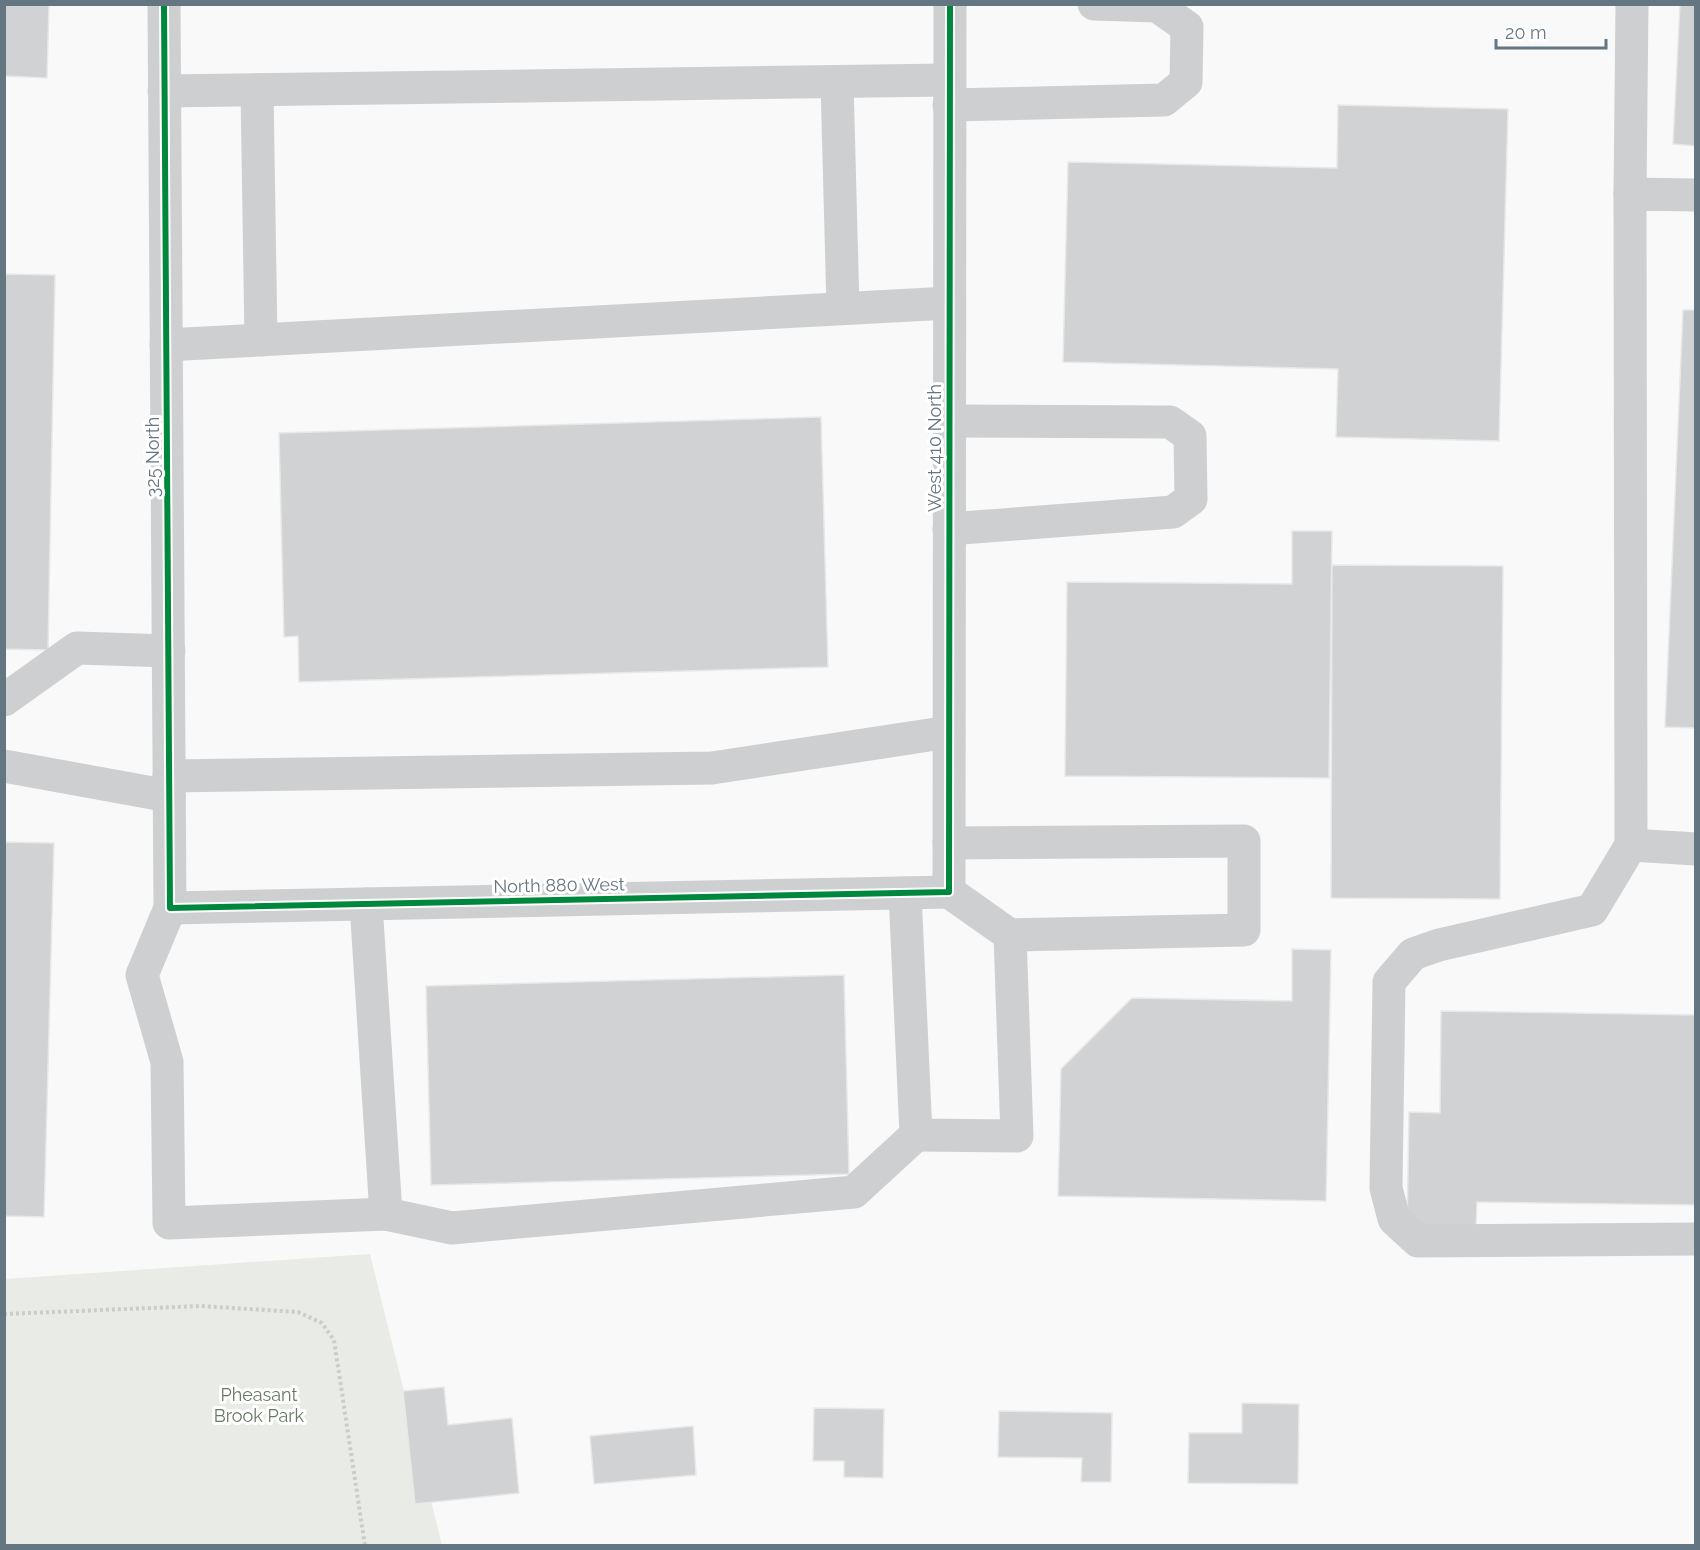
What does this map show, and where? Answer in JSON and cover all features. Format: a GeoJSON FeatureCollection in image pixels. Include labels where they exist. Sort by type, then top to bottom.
{"type":"FeatureCollection","features":[{"type":"Feature","properties":{"kind":"street","name":"325 North"},"geometry":{"type":"LineString","coordinates":[[164,4],[170,908]]}},
{"type":"Feature","properties":{"kind":"street","name":"West 410 North"},"geometry":{"type":"LineString","coordinates":[[949,892],[950,4]]}},
{"type":"Feature","properties":{"kind":"street"},"geometry":{"type":"LineString","coordinates":[[164,91],[837,82],[949,93],[1164,100],[1186,82],[1187,27],[1158,6],[1094,4]]}},
{"type":"Feature","properties":{"kind":"street"},"geometry":{"type":"LineString","coordinates":[[1632,4],[1631,845],[1592,910],[1439,945],[1413,954],[1389,981],[1386,1188],[1394,1219],[1418,1241],[1695,1239]]}},
{"type":"Feature","properties":{"kind":"street"},"geometry":{"type":"LineString","coordinates":[[837,82],[843,308]]}},
{"type":"Feature","properties":{"kind":"street"},"geometry":{"type":"LineString","coordinates":[[256,90],[261,340]]}},
{"type":"Feature","properties":{"kind":"street"},"geometry":{"type":"LineString","coordinates":[[1630,194],[1695,195]]}},
{"type":"Feature","properties":{"kind":"street"},"geometry":{"type":"LineString","coordinates":[[166,345],[950,303]]}},
{"type":"Feature","properties":{"kind":"street"},"geometry":{"type":"LineString","coordinates":[[949,421],[1170,422],[1190,436],[1191,499],[1173,512],[949,529]]}},
{"type":"Feature","properties":{"kind":"street"},"geometry":{"type":"LineString","coordinates":[[4,700],[77,648],[169,651]]}},
{"type":"Feature","properties":{"kind":"street"},"geometry":{"type":"LineString","coordinates":[[4,766],[169,786],[712,768],[949,732]]}},
{"type":"Feature","properties":{"kind":"street"},"geometry":{"type":"LineString","coordinates":[[949,843],[1244,841],[1244,930],[1010,935],[949,892]]}},
{"type":"Feature","properties":{"kind":"street"},"geometry":{"type":"LineString","coordinates":[[1631,845],[1695,849]]}},
{"type":"Feature","properties":{"kind":"street"},"geometry":{"type":"LineString","coordinates":[[905,892],[916,1135]]}},
{"type":"Feature","properties":{"kind":"street","name":"North 880 West"},"geometry":{"type":"LineString","coordinates":[[170,908],[949,892]]}},
{"type":"Feature","properties":{"kind":"street"},"geometry":{"type":"LineString","coordinates":[[366,904],[386,1214]]}},
{"type":"Feature","properties":{"kind":"street"},"geometry":{"type":"LineString","coordinates":[[170,908],[142,975],[167,1062],[170,1223],[386,1214],[452,1228],[854,1192],[916,1135],[1017,1136],[1010,935]]}},
{"type":"Feature","properties":{"kind":"path"},"geometry":{"type":"LineString","coordinates":[[4,1314],[200,1306],[298,1312],[322,1323],[334,1340],[365,1545]]}},
{"type":"Feature","properties":{"kind":"green space","name":"Pheasant Brook Park"},"geometry":{"type":"Polygon","coordinates":[[[370,1254],[442,1545],[5,1546],[5,1279],[370,1254]]]}},
{"type":"Feature","properties":{"kind":"building"},"geometry":{"type":"Polygon","coordinates":[[[4,4],[49,4],[47,78],[4,76],[4,4]]]}},
{"type":"Feature","properties":{"kind":"building"},"geometry":{"type":"Polygon","coordinates":[[[1680,4],[1696,4],[1696,146],[1673,144],[1680,4]]]}},
{"type":"Feature","properties":{"kind":"building"},"geometry":{"type":"Polygon","coordinates":[[[1338,105],[1508,109],[1499,441],[1336,437],[1338,369],[1063,362],[1068,162],[1337,168],[1338,105]]]}},
{"type":"Feature","properties":{"kind":"building"},"geometry":{"type":"Polygon","coordinates":[[[4,274],[55,275],[48,650],[4,649],[4,274]]]}},
{"type":"Feature","properties":{"kind":"building"},"geometry":{"type":"Polygon","coordinates":[[[1683,310],[1696,310],[1696,728],[1665,727],[1683,310]]]}},
{"type":"Feature","properties":{"kind":"building"},"geometry":{"type":"Polygon","coordinates":[[[821,417],[828,667],[299,682],[298,636],[284,637],[279,433],[821,417]]]}},
{"type":"Feature","properties":{"kind":"building"},"geometry":{"type":"Polygon","coordinates":[[[1292,531],[1332,531],[1329,778],[1065,776],[1067,582],[1292,584],[1292,531]]]}},
{"type":"Feature","properties":{"kind":"building"},"geometry":{"type":"Polygon","coordinates":[[[1332,565],[1503,566],[1500,899],[1331,898],[1332,565]]]}},
{"type":"Feature","properties":{"kind":"building"},"geometry":{"type":"Polygon","coordinates":[[[4,842],[54,843],[44,1217],[4,1216],[4,842]]]}},
{"type":"Feature","properties":{"kind":"building"},"geometry":{"type":"Polygon","coordinates":[[[1292,949],[1331,950],[1326,1201],[1058,1196],[1061,1069],[1132,998],[1292,1001],[1292,949]]]}},
{"type":"Feature","properties":{"kind":"building"},"geometry":{"type":"Polygon","coordinates":[[[844,975],[849,1174],[431,1185],[426,986],[844,975]]]}},
{"type":"Feature","properties":{"kind":"building"},"geometry":{"type":"Polygon","coordinates":[[[1441,1011],[1696,1015],[1696,1205],[1477,1202],[1476,1230],[1407,1229],[1409,1112],[1440,1113],[1441,1011]]]}},
{"type":"Feature","properties":{"kind":"building"},"geometry":{"type":"Polygon","coordinates":[[[444,1387],[448,1425],[512,1418],[519,1493],[415,1504],[403,1391],[444,1387]]]}},
{"type":"Feature","properties":{"kind":"building"},"geometry":{"type":"Polygon","coordinates":[[[1242,1403],[1299,1404],[1298,1484],[1188,1483],[1189,1433],[1242,1433],[1242,1403]]]}},
{"type":"Feature","properties":{"kind":"building"},"geometry":{"type":"Polygon","coordinates":[[[814,1408],[884,1409],[883,1478],[844,1477],[844,1461],[813,1461],[814,1408]]]}},
{"type":"Feature","properties":{"kind":"building"},"geometry":{"type":"Polygon","coordinates":[[[999,1411],[1112,1413],[1111,1482],[1081,1482],[1082,1458],[998,1457],[999,1411]]]}},
{"type":"Feature","properties":{"kind":"building"},"geometry":{"type":"Polygon","coordinates":[[[693,1426],[696,1475],[594,1484],[590,1436],[693,1426]]]}},
{"type":"Feature","properties":{"kind":"cycle path"},"geometry":{"type":"LineString","coordinates":[[164,4],[170,908],[949,892],[950,4]]}}]}
